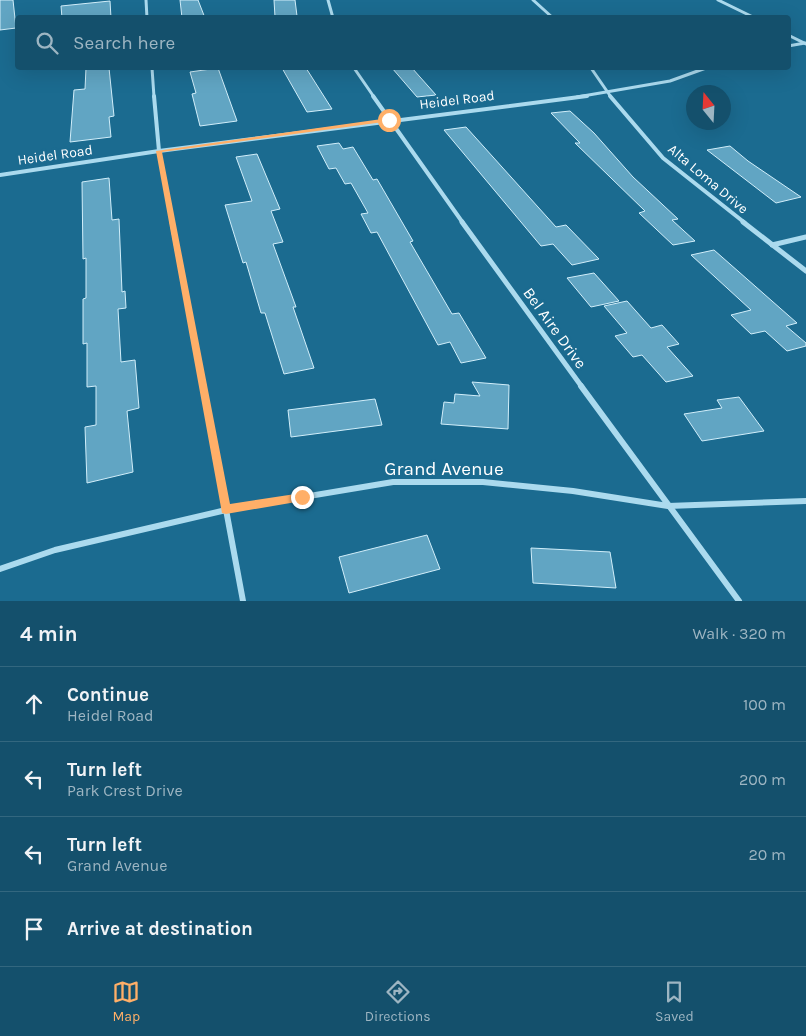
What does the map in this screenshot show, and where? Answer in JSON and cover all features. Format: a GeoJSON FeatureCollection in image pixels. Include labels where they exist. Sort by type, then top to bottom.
{"type":"FeatureCollection","features":[{"type":"Feature","properties":{"kind":"street"},"geometry":{"type":"LineString","coordinates":[[146,0],[147,15]]}},
{"type":"Feature","properties":{"kind":"street"},"geometry":{"type":"LineString","coordinates":[[328,0],[332,15]]}},
{"type":"Feature","properties":{"kind":"street"},"geometry":{"type":"LineString","coordinates":[[533,0],[550,15]]}},
{"type":"Feature","properties":{"kind":"street"},"geometry":{"type":"LineString","coordinates":[[718,0],[749,15]]}},
{"type":"Feature","properties":{"kind":"street"},"geometry":{"type":"LineString","coordinates":[[791,36],[805,43]]}},
{"type":"Feature","properties":{"kind":"street"},"geometry":{"type":"LineString","coordinates":[[791,45],[805,43]]}},
{"type":"Feature","properties":{"kind":"street"},"geometry":{"type":"LineString","coordinates":[[152,70],[159,151],[243,601]]}},
{"type":"Feature","properties":{"kind":"street","name":"Bel Aire Drive"},"geometry":{"type":"LineString","coordinates":[[355,70],[389,120],[668,506],[739,601]]}},
{"type":"Feature","properties":{"kind":"street","name":"Alta Loma Drive"},"geometry":{"type":"LineString","coordinates":[[592,70],[608,93],[663,158],[806,271]]}},
{"type":"Feature","properties":{"kind":"street","name":"Heidel Road"},"geometry":{"type":"LineString","coordinates":[[0,175],[159,151],[608,93],[670,81],[700,70]]}},
{"type":"Feature","properties":{"kind":"street"},"geometry":{"type":"LineString","coordinates":[[772,245],[806,237]]}},
{"type":"Feature","properties":{"kind":"street","name":"Grand Avenue"},"geometry":{"type":"LineString","coordinates":[[0,569],[55,550],[226,510],[403,482],[483,482],[573,491],[668,506],[806,501]]}},
{"type":"Feature","properties":{"kind":"building"},"geometry":{"type":"Polygon","coordinates":[[[0,0],[13,0],[15,28],[0,30],[0,0]]]}},
{"type":"Feature","properties":{"kind":"building"},"geometry":{"type":"Polygon","coordinates":[[[180,0],[198,0],[204,15],[182,15],[180,0]]]}},
{"type":"Feature","properties":{"kind":"building"},"geometry":{"type":"Polygon","coordinates":[[[274,0],[295,0],[297,15],[275,15],[274,0]]]}},
{"type":"Feature","properties":{"kind":"building"},"geometry":{"type":"Polygon","coordinates":[[[110,1],[111,15],[62,15],[61,6],[110,1]]]}},
{"type":"Feature","properties":{"kind":"building"},"geometry":{"type":"Polygon","coordinates":[[[86,70],[109,70],[114,116],[109,117],[111,137],[70,142],[74,90],[85,89],[86,70]]]}},
{"type":"Feature","properties":{"kind":"building"},"geometry":{"type":"Polygon","coordinates":[[[219,70],[237,121],[200,126],[192,94],[196,93],[190,72],[219,70]]]}},
{"type":"Feature","properties":{"kind":"building"},"geometry":{"type":"Polygon","coordinates":[[[283,70],[307,70],[332,109],[307,112],[283,70]]]}},
{"type":"Feature","properties":{"kind":"building"},"geometry":{"type":"Polygon","coordinates":[[[394,70],[414,70],[436,95],[417,97],[394,70]]]}},
{"type":"Feature","properties":{"kind":"building"},"geometry":{"type":"Polygon","coordinates":[[[570,111],[594,133],[633,177],[678,219],[672,220],[695,241],[673,245],[639,213],[645,211],[575,143],[580,143],[551,113],[570,111]]]}},
{"type":"Feature","properties":{"kind":"building"},"geometry":{"type":"Polygon","coordinates":[[[466,127],[556,227],[566,225],[599,259],[572,265],[553,244],[541,246],[444,130],[466,127]]]}},
{"type":"Feature","properties":{"kind":"building"},"geometry":{"type":"Polygon","coordinates":[[[339,143],[343,149],[353,147],[373,180],[377,179],[413,241],[410,242],[452,314],[459,313],[486,358],[461,363],[450,342],[438,345],[377,232],[371,233],[361,214],[368,213],[351,183],[345,184],[336,168],[329,169],[317,146],[339,143]]]}},
{"type":"Feature","properties":{"kind":"building"},"geometry":{"type":"Polygon","coordinates":[[[730,146],[748,161],[801,197],[776,203],[707,150],[730,146]]]}},
{"type":"Feature","properties":{"kind":"building"},"geometry":{"type":"Polygon","coordinates":[[[257,154],[280,209],[271,211],[283,242],[273,244],[296,307],[293,307],[314,368],[284,374],[265,313],[261,313],[246,262],[243,263],[225,205],[252,201],[236,157],[257,154]]]}},
{"type":"Feature","properties":{"kind":"building"},"geometry":{"type":"Polygon","coordinates":[[[109,178],[112,220],[119,219],[122,292],[125,291],[126,308],[118,309],[121,362],[135,360],[139,408],[127,411],[133,472],[87,483],[85,427],[96,425],[96,386],[87,387],[87,343],[83,344],[83,299],[86,298],[86,258],[83,259],[82,182],[109,178]]]}},
{"type":"Feature","properties":{"kind":"building"},"geometry":{"type":"Polygon","coordinates":[[[714,250],[797,323],[786,326],[806,343],[806,346],[787,351],[765,331],[751,334],[731,315],[751,310],[691,255],[714,250]]]}},
{"type":"Feature","properties":{"kind":"building"},"geometry":{"type":"Polygon","coordinates":[[[594,273],[619,301],[591,307],[567,278],[594,273]]]}},
{"type":"Feature","properties":{"kind":"building"},"geometry":{"type":"Polygon","coordinates":[[[627,301],[651,328],[662,325],[679,344],[667,347],[693,376],[666,382],[642,355],[633,357],[615,336],[627,333],[604,306],[627,301]]]}},
{"type":"Feature","properties":{"kind":"building"},"geometry":{"type":"Polygon","coordinates":[[[472,382],[509,385],[508,429],[441,424],[444,402],[454,403],[455,394],[480,396],[472,382]]]}},
{"type":"Feature","properties":{"kind":"building"},"geometry":{"type":"Polygon","coordinates":[[[739,397],[764,431],[702,441],[684,414],[722,408],[717,400],[739,397]]]}},
{"type":"Feature","properties":{"kind":"building"},"geometry":{"type":"Polygon","coordinates":[[[375,399],[382,425],[291,437],[288,410],[375,399]]]}},
{"type":"Feature","properties":{"kind":"building"},"geometry":{"type":"Polygon","coordinates":[[[427,535],[440,569],[349,593],[339,557],[427,535]]]}},
{"type":"Feature","properties":{"kind":"building"},"geometry":{"type":"Polygon","coordinates":[[[531,548],[610,552],[616,588],[533,583],[531,548]]]}},
{"type":"Feature","properties":{"kind":"route"},"geometry":{"type":"LineString","coordinates":[[302,497],[226,510],[159,151],[389,120]]}}]}
